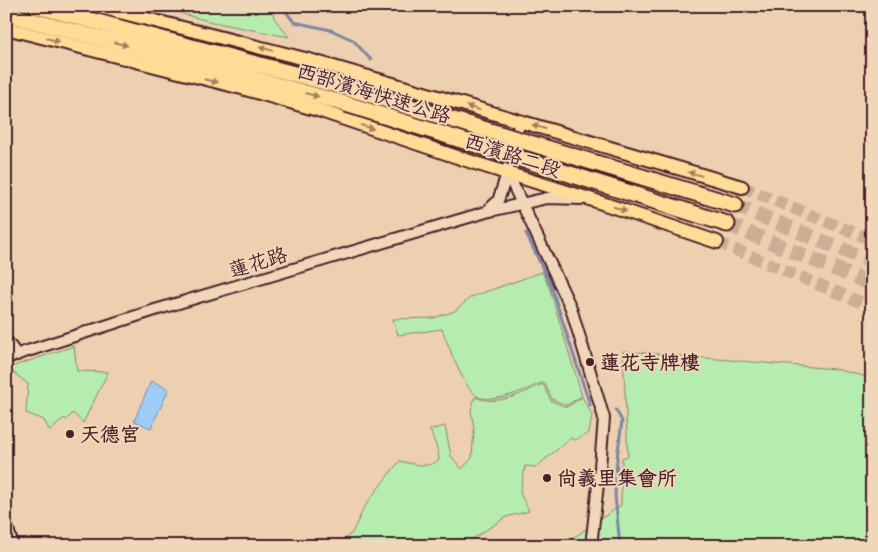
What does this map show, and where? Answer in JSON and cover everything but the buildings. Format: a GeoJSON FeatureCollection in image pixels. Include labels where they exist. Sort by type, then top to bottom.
{"type":"FeatureCollection","features":[{"type":"Feature","properties":{"kind":"highway","name":"西部濱海快速公路"},"geometry":{"type":"LineString","coordinates":[[37,6],[351,89],[735,205]]}},
{"type":"Feature","properties":{"kind":"highway","name":"西部濱海快速公路"},"geometry":{"type":"LineString","coordinates":[[6,14],[346,104],[728,224]]}},
{"type":"Feature","properties":{"kind":"main road","name":"西濱路二段"},"geometry":{"type":"LineString","coordinates":[[96,6],[309,60],[742,187]]}},
{"type":"Feature","properties":{"kind":"main road","name":"西濱路二段"},"geometry":{"type":"LineString","coordinates":[[6,28],[242,88],[318,110],[718,242]]}},
{"type":"Feature","properties":{"kind":"street"},"geometry":{"type":"LineString","coordinates":[[486,212],[498,201],[520,121]]}},
{"type":"Feature","properties":{"kind":"street"},"geometry":{"type":"LineString","coordinates":[[507,172],[571,308],[604,418],[591,546]]}},
{"type":"Feature","properties":{"kind":"street","name":"蓮花路"},"geometry":{"type":"LineString","coordinates":[[6,358],[155,310],[486,212],[548,198],[593,200]]}},
{"type":"Feature","properties":{"kind":"street"},"geometry":{"type":"LineString","coordinates":[[6,340],[17,355]]}},
{"type":"Feature","properties":{"kind":"street"},"geometry":{"type":"LineString","coordinates":[[6,522],[12,542],[11,546]]}},
{"type":"Feature","properties":{"kind":"green space"},"geometry":{"type":"Polygon","coordinates":[[[154,6],[272,6],[274,18],[289,37],[212,22],[154,6]]]}},
{"type":"Feature","properties":{"kind":"green space"},"geometry":{"type":"Polygon","coordinates":[[[542,272],[550,290],[582,396],[567,405],[552,399],[544,382],[505,397],[481,398],[475,395],[463,378],[442,329],[398,335],[393,319],[434,318],[455,311],[471,297],[542,272]]]}},
{"type":"Feature","properties":{"kind":"green space"},"geometry":{"type":"Polygon","coordinates":[[[74,346],[77,371],[108,372],[83,423],[73,413],[66,420],[64,418],[50,431],[44,420],[26,413],[28,384],[8,368],[74,346]]]}},
{"type":"Feature","properties":{"kind":"green space"},"geometry":{"type":"Polygon","coordinates":[[[623,351],[835,369],[872,378],[872,546],[552,546],[576,536],[621,505],[622,458],[628,456],[623,351]]]}},
{"type":"Feature","properties":{"kind":"green space"},"geometry":{"type":"Polygon","coordinates":[[[543,384],[551,401],[567,407],[582,397],[592,415],[589,433],[575,440],[571,438],[536,467],[525,466],[520,493],[529,511],[506,517],[474,538],[466,546],[335,546],[352,533],[365,506],[400,461],[425,465],[439,460],[438,451],[430,430],[445,426],[451,456],[462,469],[472,458],[474,429],[471,410],[475,397],[483,400],[501,400],[543,384]]]}},
{"type":"Feature","properties":{"kind":"water"},"geometry":{"type":"Polygon","coordinates":[[[151,381],[169,389],[151,428],[134,421],[151,381]]]}},
{"type":"Feature","properties":{"kind":"waterway"},"geometry":{"type":"LineString","coordinates":[[285,6],[287,13],[294,22],[331,30],[353,40],[371,60]]}},
{"type":"Feature","properties":{"kind":"waterway"},"geometry":{"type":"LineString","coordinates":[[526,233],[551,286],[590,405]]}},
{"type":"Feature","properties":{"kind":"waterway"},"geometry":{"type":"LineString","coordinates":[[616,410],[622,421],[615,495],[620,546]]}},
{"type":"Feature","properties":{"kind":"tunnel"},"geometry":{"type":"LineString","coordinates":[[742,187],[872,240]]}},
{"type":"Feature","properties":{"kind":"tunnel"},"geometry":{"type":"LineString","coordinates":[[735,205],[872,262]]}},
{"type":"Feature","properties":{"kind":"tunnel"},"geometry":{"type":"LineString","coordinates":[[727,224],[872,284]]}},
{"type":"Feature","properties":{"kind":"tunnel"},"geometry":{"type":"LineString","coordinates":[[717,242],[872,307]]}},
{"type":"Feature","properties":{"kind":"place","name":"蓮花寺牌樓"},"geometry":{"type":"Point","coordinates":[590,362]}},
{"type":"Feature","properties":{"kind":"place","name":"天德宮"},"geometry":{"type":"Point","coordinates":[70,434]}},
{"type":"Feature","properties":{"kind":"place","name":"尚義里集會所"},"geometry":{"type":"Point","coordinates":[547,478]}}]}
